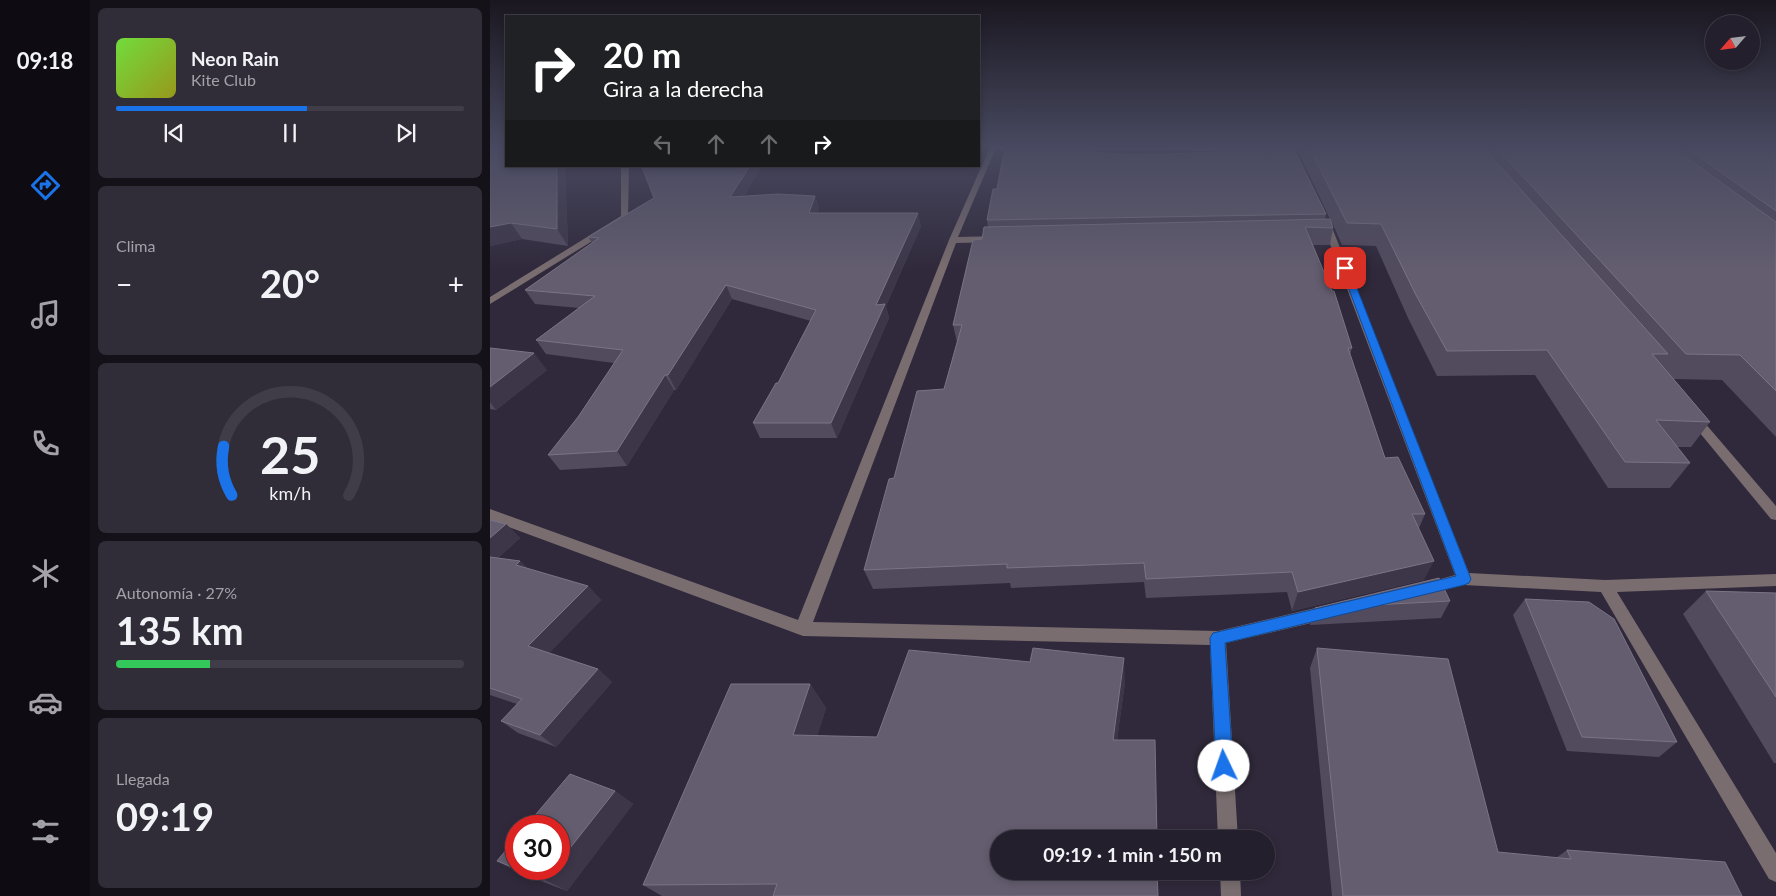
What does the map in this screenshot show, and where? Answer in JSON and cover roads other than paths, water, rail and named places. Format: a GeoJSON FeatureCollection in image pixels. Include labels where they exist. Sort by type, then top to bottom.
{"type":"FeatureCollection","features":[{"type":"Feature","properties":{"kind":"street"},"geometry":{"type":"LineString","coordinates":[[490,301],[625,217],[624,187]]}},
{"type":"Feature","properties":{"kind":"street"},"geometry":{"type":"LineString","coordinates":[[804,629],[952,240],[975,187]]}},
{"type":"Feature","properties":{"kind":"street"},"geometry":{"type":"LineString","coordinates":[[1319,207],[1326,232],[1464,579]]}},
{"type":"Feature","properties":{"kind":"street"},"geometry":{"type":"LineString","coordinates":[[952,240],[1012,238]]}},
{"type":"Feature","properties":{"kind":"street"},"geometry":{"type":"LineString","coordinates":[[1686,410],[1776,515]]}},
{"type":"Feature","properties":{"kind":"street"},"geometry":{"type":"LineString","coordinates":[[490,514],[804,629],[1218,638],[1341,609]]}},
{"type":"Feature","properties":{"kind":"street"},"geometry":{"type":"LineString","coordinates":[[1416,591],[1464,579],[1605,586],[1776,580]]}},
{"type":"Feature","properties":{"kind":"street"},"geometry":{"type":"LineString","coordinates":[[1605,586],[1776,872]]}},
{"type":"Feature","properties":{"kind":"street"},"geometry":{"type":"LineString","coordinates":[[1218,638],[1228,830]]}},
{"type":"Feature","properties":{"kind":"street"},"geometry":{"type":"LineString","coordinates":[[1230,880],[1231,896]]}}]}
